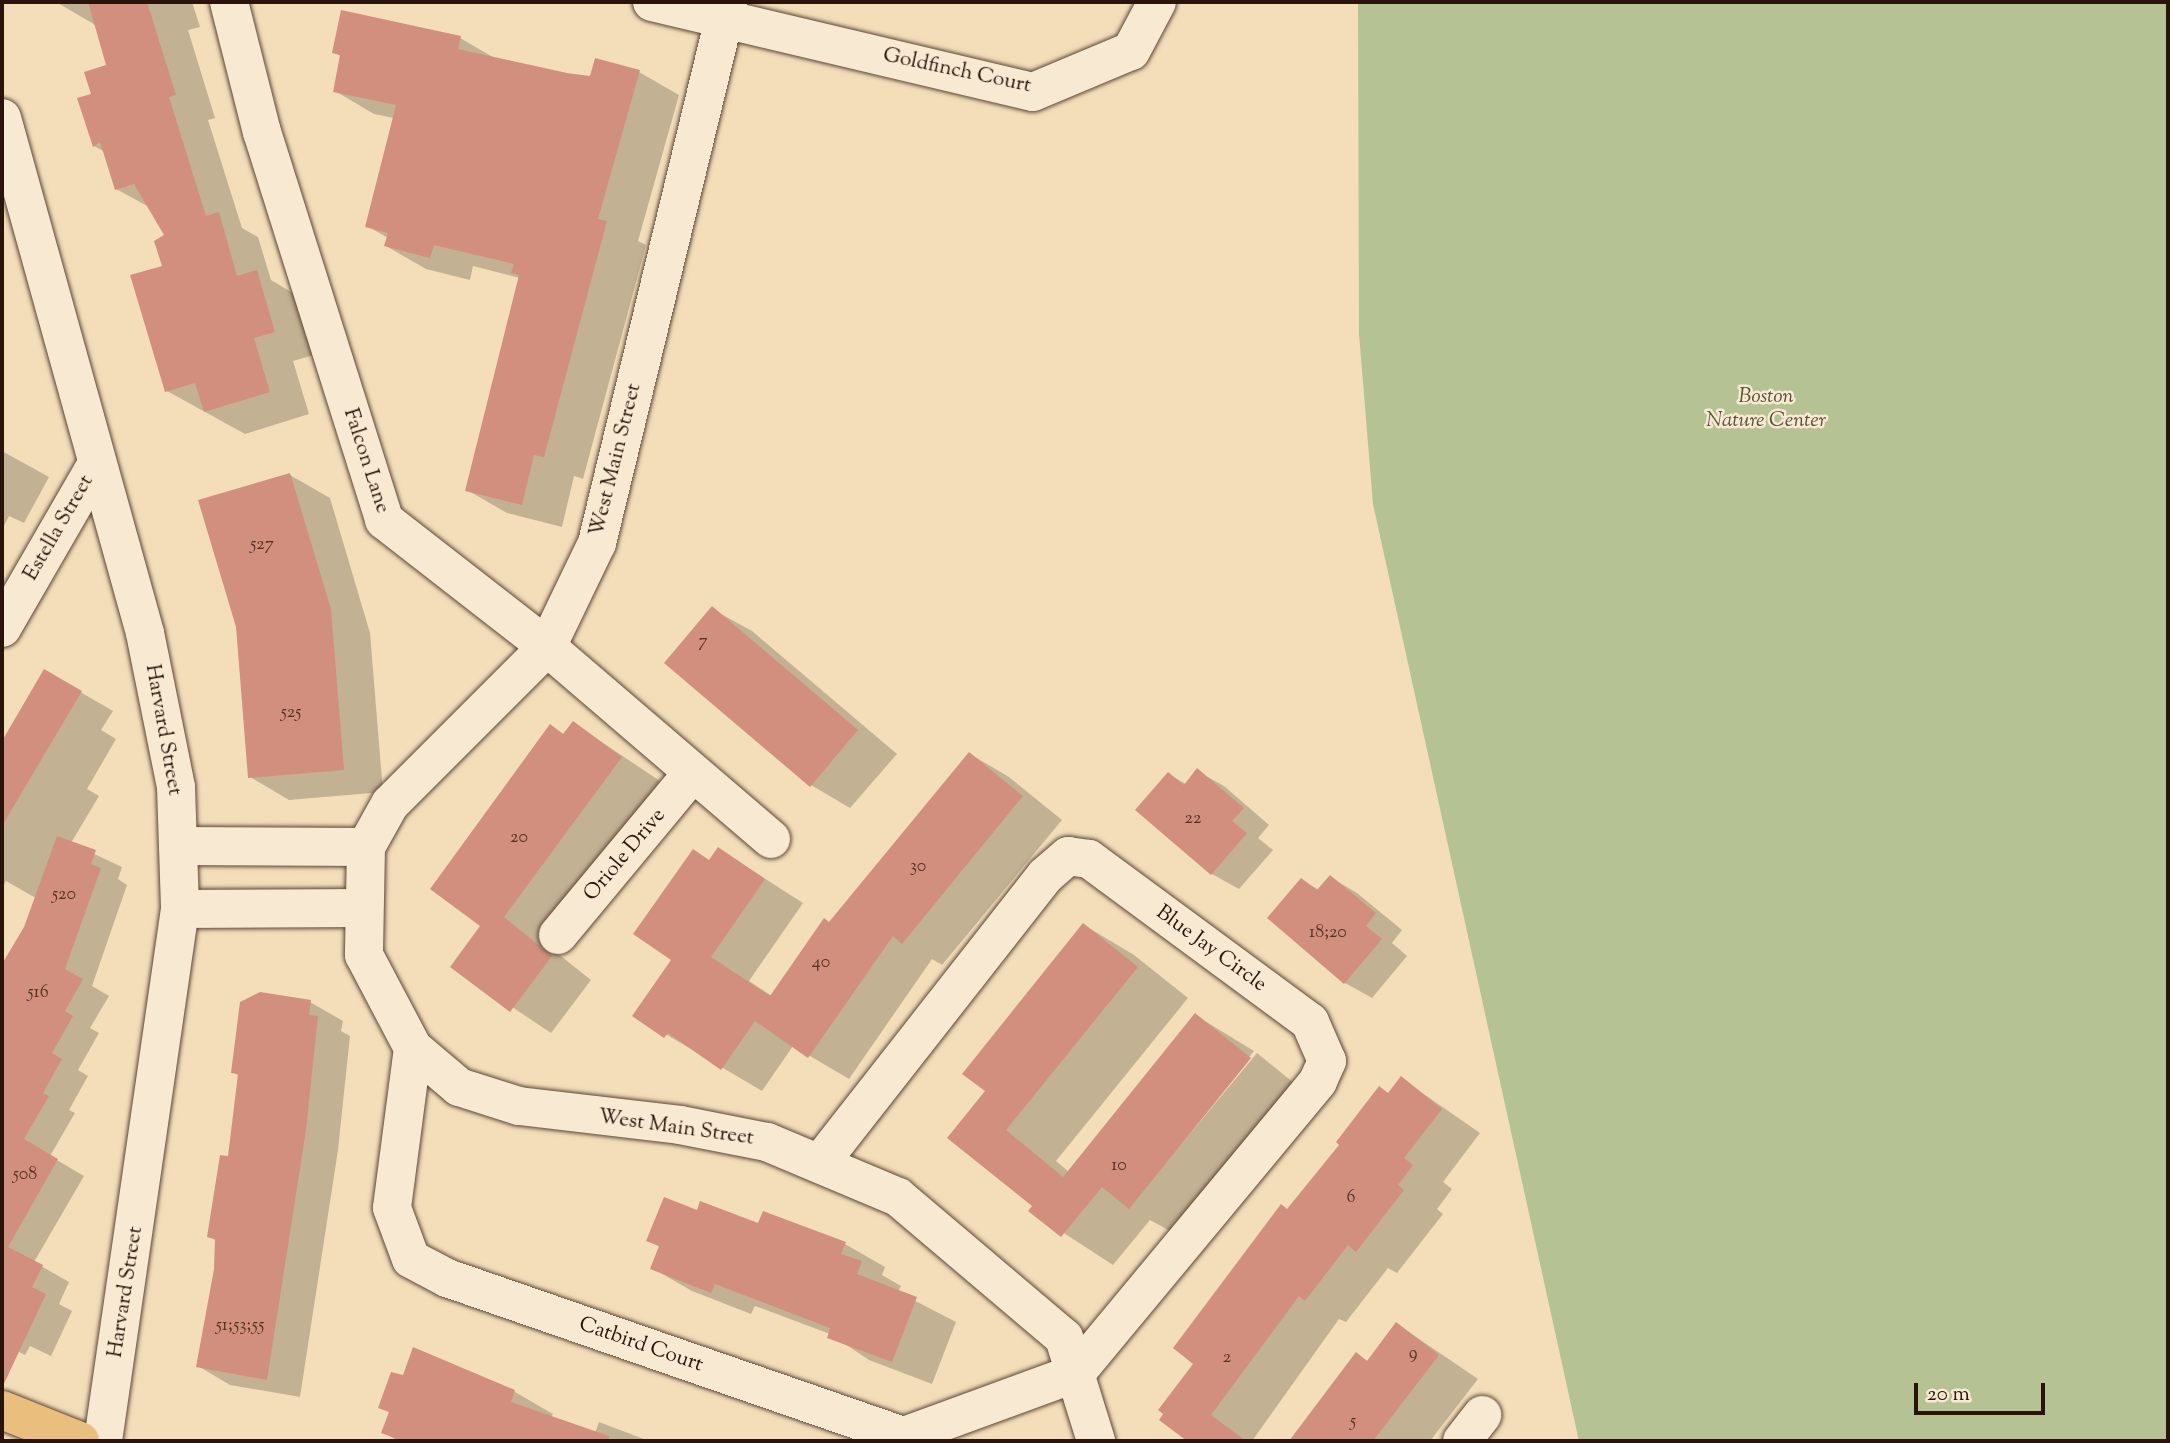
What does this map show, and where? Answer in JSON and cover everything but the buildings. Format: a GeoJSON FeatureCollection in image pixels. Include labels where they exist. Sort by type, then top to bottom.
{"type":"FeatureCollection","features":[{"type":"Feature","properties":{"kind":"highway"},"geometry":{"type":"LineString","coordinates":[[2,1410],[80,1441]]}},
{"type":"Feature","properties":{"kind":"street","name":"Falcon Lane"},"geometry":{"type":"LineString","coordinates":[[229,2],[262,132],[384,520],[547,647],[691,775],[771,839]]}},
{"type":"Feature","properties":{"kind":"street","name":"Goldfinch Court"},"geometry":{"type":"LineString","coordinates":[[652,2],[726,10],[1033,92],[1131,51],[1157,2]]}},
{"type":"Feature","properties":{"kind":"street","name":"West Main Street"},"geometry":{"type":"LineString","coordinates":[[726,10],[597,542],[547,647],[390,804],[366,848],[365,955],[414,1048],[459,1087],[519,1106],[680,1125],[767,1142],[821,1162],[898,1197],[1064,1338],[1096,1441]]}},
{"type":"Feature","properties":{"kind":"street","name":"Harvard Street"},"geometry":{"type":"LineString","coordinates":[[2,118],[96,465],[145,633],[176,787],[180,909],[103,1441]]}},
{"type":"Feature","properties":{"kind":"street","name":"Estella Street"},"geometry":{"type":"LineString","coordinates":[[2,628],[96,465]]}},
{"type":"Feature","properties":{"kind":"street","name":"Oriole Drive"},"geometry":{"type":"LineString","coordinates":[[558,935],[691,775]]}},
{"type":"Feature","properties":{"kind":"street"},"geometry":{"type":"LineString","coordinates":[[178,846],[366,848]]}},
{"type":"Feature","properties":{"kind":"street","name":"Blue Jay Circle"},"geometry":{"type":"LineString","coordinates":[[821,1162],[1045,876],[1068,856],[1089,859],[1310,1022],[1327,1062],[1318,1081],[1076,1373]]}},
{"type":"Feature","properties":{"kind":"street"},"geometry":{"type":"LineString","coordinates":[[180,909],[364,908]]}},
{"type":"Feature","properties":{"kind":"street","name":"Catbird Court"},"geometry":{"type":"LineString","coordinates":[[414,1048],[392,1208],[411,1259],[430,1270],[904,1436],[1076,1373]]}},
{"type":"Feature","properties":{"kind":"green space","name":"Boston Nature Center"},"geometry":{"type":"Polygon","coordinates":[[[1358,2],[2168,2],[2168,1441],[1579,1441],[1373,504],[1359,334],[1358,2]]]}}]}
